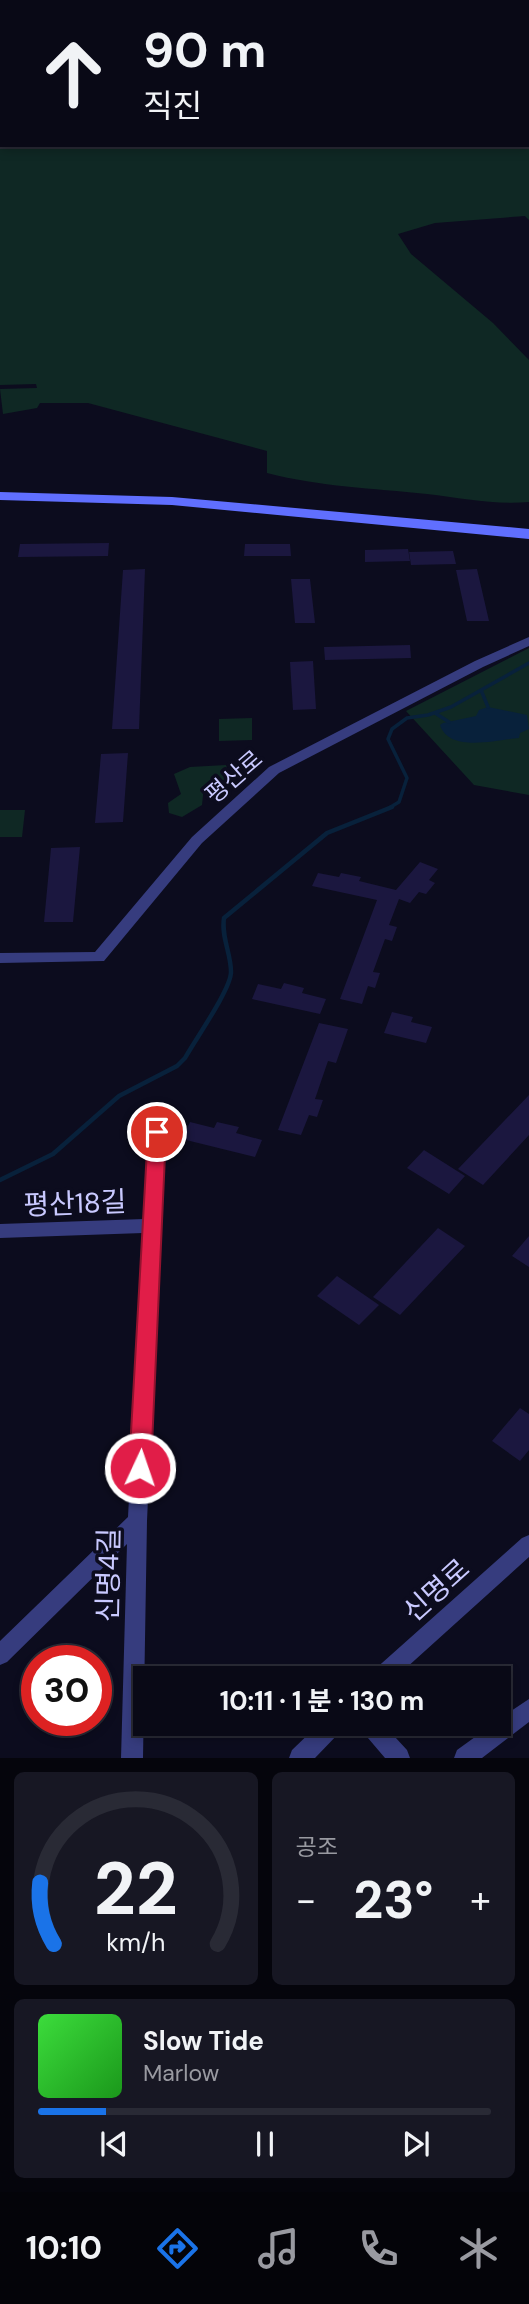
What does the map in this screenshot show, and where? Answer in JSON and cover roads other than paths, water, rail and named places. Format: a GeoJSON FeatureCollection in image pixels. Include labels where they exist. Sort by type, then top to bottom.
{"type":"FeatureCollection","features":[{"type":"Feature","properties":{"kind":"street"},"geometry":{"type":"LineString","coordinates":[[0,496],[159,500],[529,534]]}},
{"type":"Feature","properties":{"kind":"street","name":"평산로"},"geometry":{"type":"LineString","coordinates":[[0,958],[99,957],[197,840],[274,770],[529,641]]}},
{"type":"Feature","properties":{"kind":"street","name":"신명4길"},"geometry":{"type":"LineString","coordinates":[[132,1758],[137,1521],[157,1132]]}},
{"type":"Feature","properties":{"kind":"street","name":"평산18길"},"geometry":{"type":"LineString","coordinates":[[0,1231],[151,1226]]}},
{"type":"Feature","properties":{"kind":"street"},"geometry":{"type":"LineString","coordinates":[[0,1655],[137,1521]]}},
{"type":"Feature","properties":{"kind":"street","name":"신명로"},"geometry":{"type":"LineString","coordinates":[[393,1666],[529,1544]]}},
{"type":"Feature","properties":{"kind":"street"},"geometry":{"type":"LineString","coordinates":[[464,1758],[529,1709]]}},
{"type":"Feature","properties":{"kind":"street"},"geometry":{"type":"LineString","coordinates":[[300,1758],[322,1736]]}},
{"type":"Feature","properties":{"kind":"street"},"geometry":{"type":"LineString","coordinates":[[380,1736],[399,1758]]}},
{"type":"Feature","properties":{"kind":"water"},"geometry":{"type":"Polygon","coordinates":[[[488,707],[527,715],[529,729],[520,733],[519,738],[474,743],[453,739],[445,734],[440,725],[476,716],[479,710],[488,707]]]}},
{"type":"Feature","properties":{"kind":"waterway"},"geometry":{"type":"LineString","coordinates":[[481,690],[529,663]]}},
{"type":"Feature","properties":{"kind":"waterway"},"geometry":{"type":"LineString","coordinates":[[389,808],[399,802],[407,778],[388,739],[392,729],[407,718],[428,715],[451,707],[481,690]]}},
{"type":"Feature","properties":{"kind":"waterway"},"geometry":{"type":"LineString","coordinates":[[481,690],[488,707]]}},
{"type":"Feature","properties":{"kind":"waterway"},"geometry":{"type":"LineString","coordinates":[[435,713],[449,722]]}},
{"type":"Feature","properties":{"kind":"waterway"},"geometry":{"type":"LineString","coordinates":[[0,1180],[53,1154],[119,1096],[177,1066],[212,1015],[229,980],[231,965],[224,918],[327,833],[392,807]]}}]}
